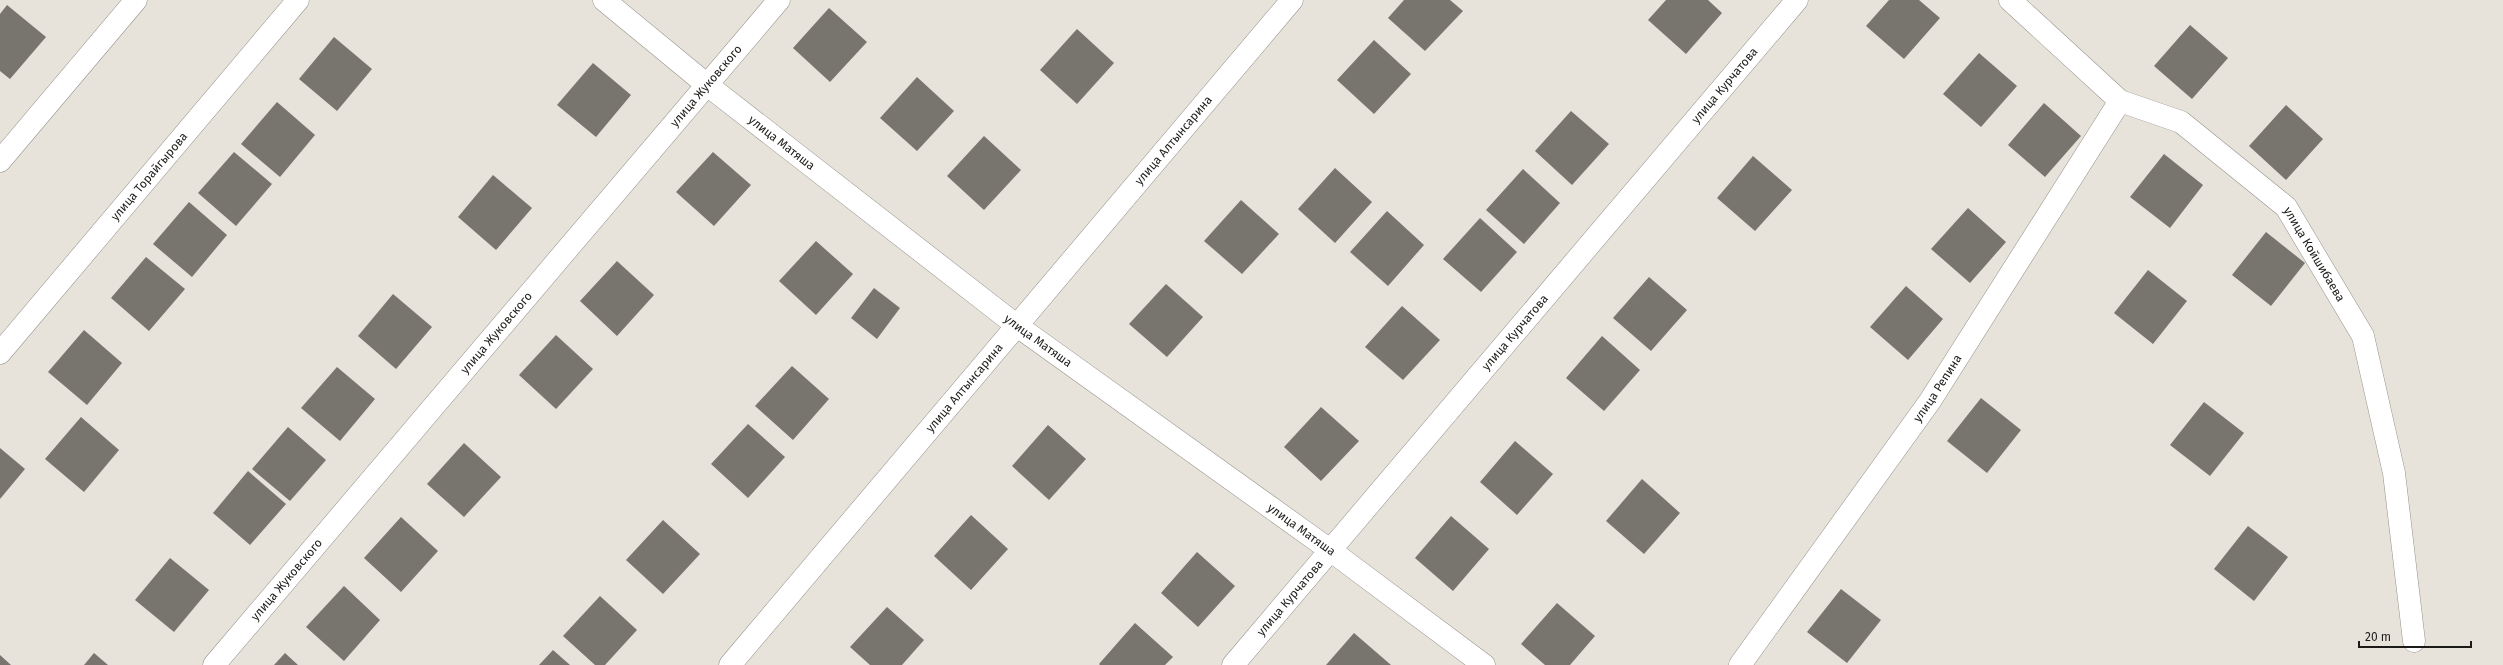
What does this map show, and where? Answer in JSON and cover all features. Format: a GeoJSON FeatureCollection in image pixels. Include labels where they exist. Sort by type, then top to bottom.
{"type":"FeatureCollection","features":[{"type":"Feature","properties":{"kind":"street"},"geometry":{"type":"LineString","coordinates":[[0,161],[136,0]]}},
{"type":"Feature","properties":{"kind":"street","name":"улица Торайгырова"},"geometry":{"type":"LineString","coordinates":[[0,353],[298,0]]}},
{"type":"Feature","properties":{"kind":"street","name":"улица Матяша"},"geometry":{"type":"LineString","coordinates":[[604,0],[706,84],[1016,325],[1330,550],[1484,665]]}},
{"type":"Feature","properties":{"kind":"street","name":"улица Жуковского"},"geometry":{"type":"LineString","coordinates":[[214,665],[706,84],[779,0]]}},
{"type":"Feature","properties":{"kind":"street","name":"улица Алтынсарина"},"geometry":{"type":"LineString","coordinates":[[730,665],[1292,0]]}},
{"type":"Feature","properties":{"kind":"street","name":"улица Курчатова"},"geometry":{"type":"LineString","coordinates":[[1233,665],[1797,0]]}},
{"type":"Feature","properties":{"kind":"street","name":"улица Койшибаева"},"geometry":{"type":"LineString","coordinates":[[2010,0],[2120,101],[2181,122],[2286,207],[2363,336],[2394,473],[2414,640]]}},
{"type":"Feature","properties":{"kind":"street","name":"улица Репина"},"geometry":{"type":"LineString","coordinates":[[1740,665],[1930,401],[2120,101]]}},
{"type":"Feature","properties":{"kind":"building"},"geometry":{"type":"Polygon","coordinates":[[[1404,0],[1450,0],[1463,11],[1425,51],[1388,18],[1404,0]]]}},
{"type":"Feature","properties":{"kind":"building"},"geometry":{"type":"Polygon","coordinates":[[[1666,0],[1708,0],[1722,13],[1686,54],[1648,20],[1666,0]]]}},
{"type":"Feature","properties":{"kind":"building"},"geometry":{"type":"Polygon","coordinates":[[[1889,0],[1919,0],[1940,18],[1904,59],[1866,26],[1889,0]]]}},
{"type":"Feature","properties":{"kind":"building"},"geometry":{"type":"Polygon","coordinates":[[[7,5],[46,37],[10,79],[0,71],[0,14],[7,5]]]}},
{"type":"Feature","properties":{"kind":"building"},"geometry":{"type":"Polygon","coordinates":[[[829,8],[867,42],[830,82],[793,48],[829,8]]]}},
{"type":"Feature","properties":{"kind":"building"},"geometry":{"type":"Polygon","coordinates":[[[2190,25],[2228,58],[2192,99],[2154,66],[2190,25]]]}},
{"type":"Feature","properties":{"kind":"building"},"geometry":{"type":"Polygon","coordinates":[[[1077,29],[1114,63],[1077,104],[1040,70],[1077,29]]]}},
{"type":"Feature","properties":{"kind":"building"},"geometry":{"type":"Polygon","coordinates":[[[334,37],[372,69],[337,111],[299,79],[334,37]]]}},
{"type":"Feature","properties":{"kind":"building"},"geometry":{"type":"Polygon","coordinates":[[[1374,40],[1411,74],[1374,114],[1337,80],[1374,40]]]}},
{"type":"Feature","properties":{"kind":"building"},"geometry":{"type":"Polygon","coordinates":[[[1979,53],[2017,86],[1981,127],[1943,94],[1979,53]]]}},
{"type":"Feature","properties":{"kind":"building"},"geometry":{"type":"Polygon","coordinates":[[[593,63],[631,95],[596,137],[557,105],[593,63]]]}},
{"type":"Feature","properties":{"kind":"building"},"geometry":{"type":"Polygon","coordinates":[[[917,77],[954,111],[917,151],[880,118],[917,77]]]}},
{"type":"Feature","properties":{"kind":"building"},"geometry":{"type":"Polygon","coordinates":[[[277,102],[315,135],[280,177],[241,144],[277,102]]]}},
{"type":"Feature","properties":{"kind":"building"},"geometry":{"type":"Polygon","coordinates":[[[2044,103],[2081,136],[2045,177],[2008,145],[2044,103]]]}},
{"type":"Feature","properties":{"kind":"building"},"geometry":{"type":"Polygon","coordinates":[[[2286,105],[2323,139],[2286,180],[2249,146],[2286,105]]]}},
{"type":"Feature","properties":{"kind":"building"},"geometry":{"type":"Polygon","coordinates":[[[1571,111],[1609,144],[1572,185],[1535,151],[1571,111]]]}},
{"type":"Feature","properties":{"kind":"building"},"geometry":{"type":"Polygon","coordinates":[[[984,136],[1021,170],[984,210],[947,176],[984,136]]]}},
{"type":"Feature","properties":{"kind":"building"},"geometry":{"type":"Polygon","coordinates":[[[234,152],[272,184],[236,226],[198,193],[234,152]]]}},
{"type":"Feature","properties":{"kind":"building"},"geometry":{"type":"Polygon","coordinates":[[[713,152],[751,185],[714,226],[676,192],[713,152]]]}},
{"type":"Feature","properties":{"kind":"building"},"geometry":{"type":"Polygon","coordinates":[[[2164,154],[2203,185],[2170,228],[2130,197],[2164,154]]]}},
{"type":"Feature","properties":{"kind":"building"},"geometry":{"type":"Polygon","coordinates":[[[1753,156],[1792,190],[1755,231],[1717,198],[1753,156]]]}},
{"type":"Feature","properties":{"kind":"building"},"geometry":{"type":"Polygon","coordinates":[[[1335,168],[1372,202],[1335,243],[1298,209],[1335,168]]]}},
{"type":"Feature","properties":{"kind":"building"},"geometry":{"type":"Polygon","coordinates":[[[1523,169],[1560,203],[1524,244],[1486,210],[1523,169]]]}},
{"type":"Feature","properties":{"kind":"building"},"geometry":{"type":"Polygon","coordinates":[[[493,175],[532,208],[496,250],[458,217],[493,175]]]}},
{"type":"Feature","properties":{"kind":"building"},"geometry":{"type":"Polygon","coordinates":[[[1241,200],[1279,234],[1242,274],[1204,241],[1241,200]]]}},
{"type":"Feature","properties":{"kind":"building"},"geometry":{"type":"Polygon","coordinates":[[[189,202],[227,235],[192,277],[153,244],[189,202]]]}},
{"type":"Feature","properties":{"kind":"building"},"geometry":{"type":"Polygon","coordinates":[[[1968,208],[2006,242],[1970,283],[1931,249],[1968,208]]]}},
{"type":"Feature","properties":{"kind":"building"},"geometry":{"type":"Polygon","coordinates":[[[1387,211],[1424,245],[1388,286],[1350,252],[1387,211]]]}},
{"type":"Feature","properties":{"kind":"building"},"geometry":{"type":"Polygon","coordinates":[[[1480,218],[1517,252],[1481,292],[1443,259],[1480,218]]]}},
{"type":"Feature","properties":{"kind":"building"},"geometry":{"type":"Polygon","coordinates":[[[2266,232],[2305,263],[2271,306],[2232,275],[2266,232]]]}},
{"type":"Feature","properties":{"kind":"building"},"geometry":{"type":"Polygon","coordinates":[[[816,241],[853,274],[816,315],[779,281],[816,241]]]}},
{"type":"Feature","properties":{"kind":"building"},"geometry":{"type":"Polygon","coordinates":[[[146,257],[185,289],[149,331],[111,298],[146,257]]]}},
{"type":"Feature","properties":{"kind":"building"},"geometry":{"type":"Polygon","coordinates":[[[617,261],[654,295],[617,336],[580,301],[617,261]]]}},
{"type":"Feature","properties":{"kind":"building"},"geometry":{"type":"Polygon","coordinates":[[[2148,270],[2187,301],[2153,344],[2114,313],[2148,270]]]}},
{"type":"Feature","properties":{"kind":"building"},"geometry":{"type":"Polygon","coordinates":[[[1649,277],[1687,310],[1651,351],[1613,318],[1649,277]]]}},
{"type":"Feature","properties":{"kind":"building"},"geometry":{"type":"Polygon","coordinates":[[[1166,284],[1203,317],[1167,357],[1129,324],[1166,284]]]}},
{"type":"Feature","properties":{"kind":"building"},"geometry":{"type":"Polygon","coordinates":[[[1906,286],[1943,319],[1908,360],[1870,327],[1906,286]]]}},
{"type":"Feature","properties":{"kind":"building"},"geometry":{"type":"Polygon","coordinates":[[[874,288],[900,308],[877,339],[851,318],[874,288]]]}},
{"type":"Feature","properties":{"kind":"building"},"geometry":{"type":"Polygon","coordinates":[[[393,294],[432,327],[396,369],[358,336],[393,294]]]}},
{"type":"Feature","properties":{"kind":"building"},"geometry":{"type":"Polygon","coordinates":[[[1402,306],[1440,340],[1403,380],[1365,347],[1402,306]]]}},
{"type":"Feature","properties":{"kind":"building"},"geometry":{"type":"Polygon","coordinates":[[[84,330],[122,363],[87,405],[48,372],[84,330]]]}},
{"type":"Feature","properties":{"kind":"building"},"geometry":{"type":"Polygon","coordinates":[[[556,335],[593,369],[556,409],[519,375],[556,335]]]}},
{"type":"Feature","properties":{"kind":"building"},"geometry":{"type":"Polygon","coordinates":[[[1602,336],[1640,370],[1604,411],[1566,378],[1602,336]]]}},
{"type":"Feature","properties":{"kind":"building"},"geometry":{"type":"Polygon","coordinates":[[[792,366],[829,399],[793,440],[755,406],[792,366]]]}},
{"type":"Feature","properties":{"kind":"building"},"geometry":{"type":"Polygon","coordinates":[[[337,367],[375,399],[340,441],[301,408],[337,367]]]}},
{"type":"Feature","properties":{"kind":"building"},"geometry":{"type":"Polygon","coordinates":[[[1981,398],[2021,430],[1987,473],[1947,441],[1981,398]]]}},
{"type":"Feature","properties":{"kind":"building"},"geometry":{"type":"Polygon","coordinates":[[[2204,402],[2244,433],[2210,476],[2170,445],[2204,402]]]}},
{"type":"Feature","properties":{"kind":"building"},"geometry":{"type":"Polygon","coordinates":[[[1321,407],[1359,441],[1321,481],[1284,447],[1321,407]]]}},
{"type":"Feature","properties":{"kind":"building"},"geometry":{"type":"Polygon","coordinates":[[[81,417],[119,450],[84,492],[45,459],[81,417]]]}},
{"type":"Feature","properties":{"kind":"building"},"geometry":{"type":"Polygon","coordinates":[[[748,424],[785,457],[748,498],[711,464],[748,424]]]}},
{"type":"Feature","properties":{"kind":"building"},"geometry":{"type":"Polygon","coordinates":[[[1048,425],[1086,459],[1049,500],[1012,466],[1048,425]]]}},
{"type":"Feature","properties":{"kind":"building"},"geometry":{"type":"Polygon","coordinates":[[[288,427],[326,460],[290,501],[252,469],[288,427]]]}},
{"type":"Feature","properties":{"kind":"building"},"geometry":{"type":"Polygon","coordinates":[[[1515,441],[1553,474],[1517,515],[1480,482],[1515,441]]]}},
{"type":"Feature","properties":{"kind":"building"},"geometry":{"type":"Polygon","coordinates":[[[464,443],[501,477],[464,517],[427,484],[464,443]]]}},
{"type":"Feature","properties":{"kind":"building"},"geometry":{"type":"Polygon","coordinates":[[[0,448],[25,469],[0,499],[0,448]]]}},
{"type":"Feature","properties":{"kind":"building"},"geometry":{"type":"Polygon","coordinates":[[[248,471],[286,504],[250,545],[213,513],[248,471]]]}},
{"type":"Feature","properties":{"kind":"building"},"geometry":{"type":"Polygon","coordinates":[[[1642,479],[1680,513],[1644,554],[1606,521],[1642,479]]]}},
{"type":"Feature","properties":{"kind":"building"},"geometry":{"type":"Polygon","coordinates":[[[971,515],[1008,549],[971,590],[934,556],[971,515]]]}},
{"type":"Feature","properties":{"kind":"building"},"geometry":{"type":"Polygon","coordinates":[[[1451,516],[1489,549],[1453,591],[1415,558],[1451,516]]]}},
{"type":"Feature","properties":{"kind":"building"},"geometry":{"type":"Polygon","coordinates":[[[401,517],[438,551],[401,592],[364,558],[401,517]]]}},
{"type":"Feature","properties":{"kind":"building"},"geometry":{"type":"Polygon","coordinates":[[[663,520],[700,554],[663,594],[626,560],[663,520]]]}},
{"type":"Feature","properties":{"kind":"building"},"geometry":{"type":"Polygon","coordinates":[[[2248,526],[2288,557],[2254,601],[2214,569],[2248,526]]]}},
{"type":"Feature","properties":{"kind":"building"},"geometry":{"type":"Polygon","coordinates":[[[1197,552],[1235,586],[1198,627],[1161,593],[1197,552]]]}},
{"type":"Feature","properties":{"kind":"building"},"geometry":{"type":"Polygon","coordinates":[[[170,558],[209,590],[174,632],[135,600],[170,558]]]}},
{"type":"Feature","properties":{"kind":"building"},"geometry":{"type":"Polygon","coordinates":[[[344,586],[380,620],[344,661],[306,627],[344,586]]]}},
{"type":"Feature","properties":{"kind":"building"},"geometry":{"type":"Polygon","coordinates":[[[1841,589],[1881,620],[1847,663],[1807,632],[1841,589]]]}},
{"type":"Feature","properties":{"kind":"building"},"geometry":{"type":"Polygon","coordinates":[[[600,596],[637,630],[605,665],[595,665],[563,636],[600,596]]]}},
{"type":"Feature","properties":{"kind":"building"},"geometry":{"type":"Polygon","coordinates":[[[1557,603],[1595,636],[1570,665],[1545,665],[1521,644],[1557,603]]]}},
{"type":"Feature","properties":{"kind":"building"},"geometry":{"type":"Polygon","coordinates":[[[887,607],[924,640],[902,665],[870,665],[850,647],[887,607]]]}},
{"type":"Feature","properties":{"kind":"building"},"geometry":{"type":"Polygon","coordinates":[[[1135,623],[1173,657],[1165,665],[1100,665],[1099,664],[1135,623]]]}},
{"type":"Feature","properties":{"kind":"building"},"geometry":{"type":"Polygon","coordinates":[[[1354,633],[1391,665],[1326,665],[1354,633]]]}},
{"type":"Feature","properties":{"kind":"building"},"geometry":{"type":"Polygon","coordinates":[[[553,650],[570,665],[539,665],[553,650]]]}},
{"type":"Feature","properties":{"kind":"building"},"geometry":{"type":"Polygon","coordinates":[[[94,653],[108,665],[84,665],[94,653]]]}},
{"type":"Feature","properties":{"kind":"building"},"geometry":{"type":"Polygon","coordinates":[[[285,653],[298,665],[274,665],[285,653]]]}},
{"type":"Feature","properties":{"kind":"building"},"geometry":{"type":"Polygon","coordinates":[[[0,655],[11,665],[0,665],[0,655]]]}}]}
